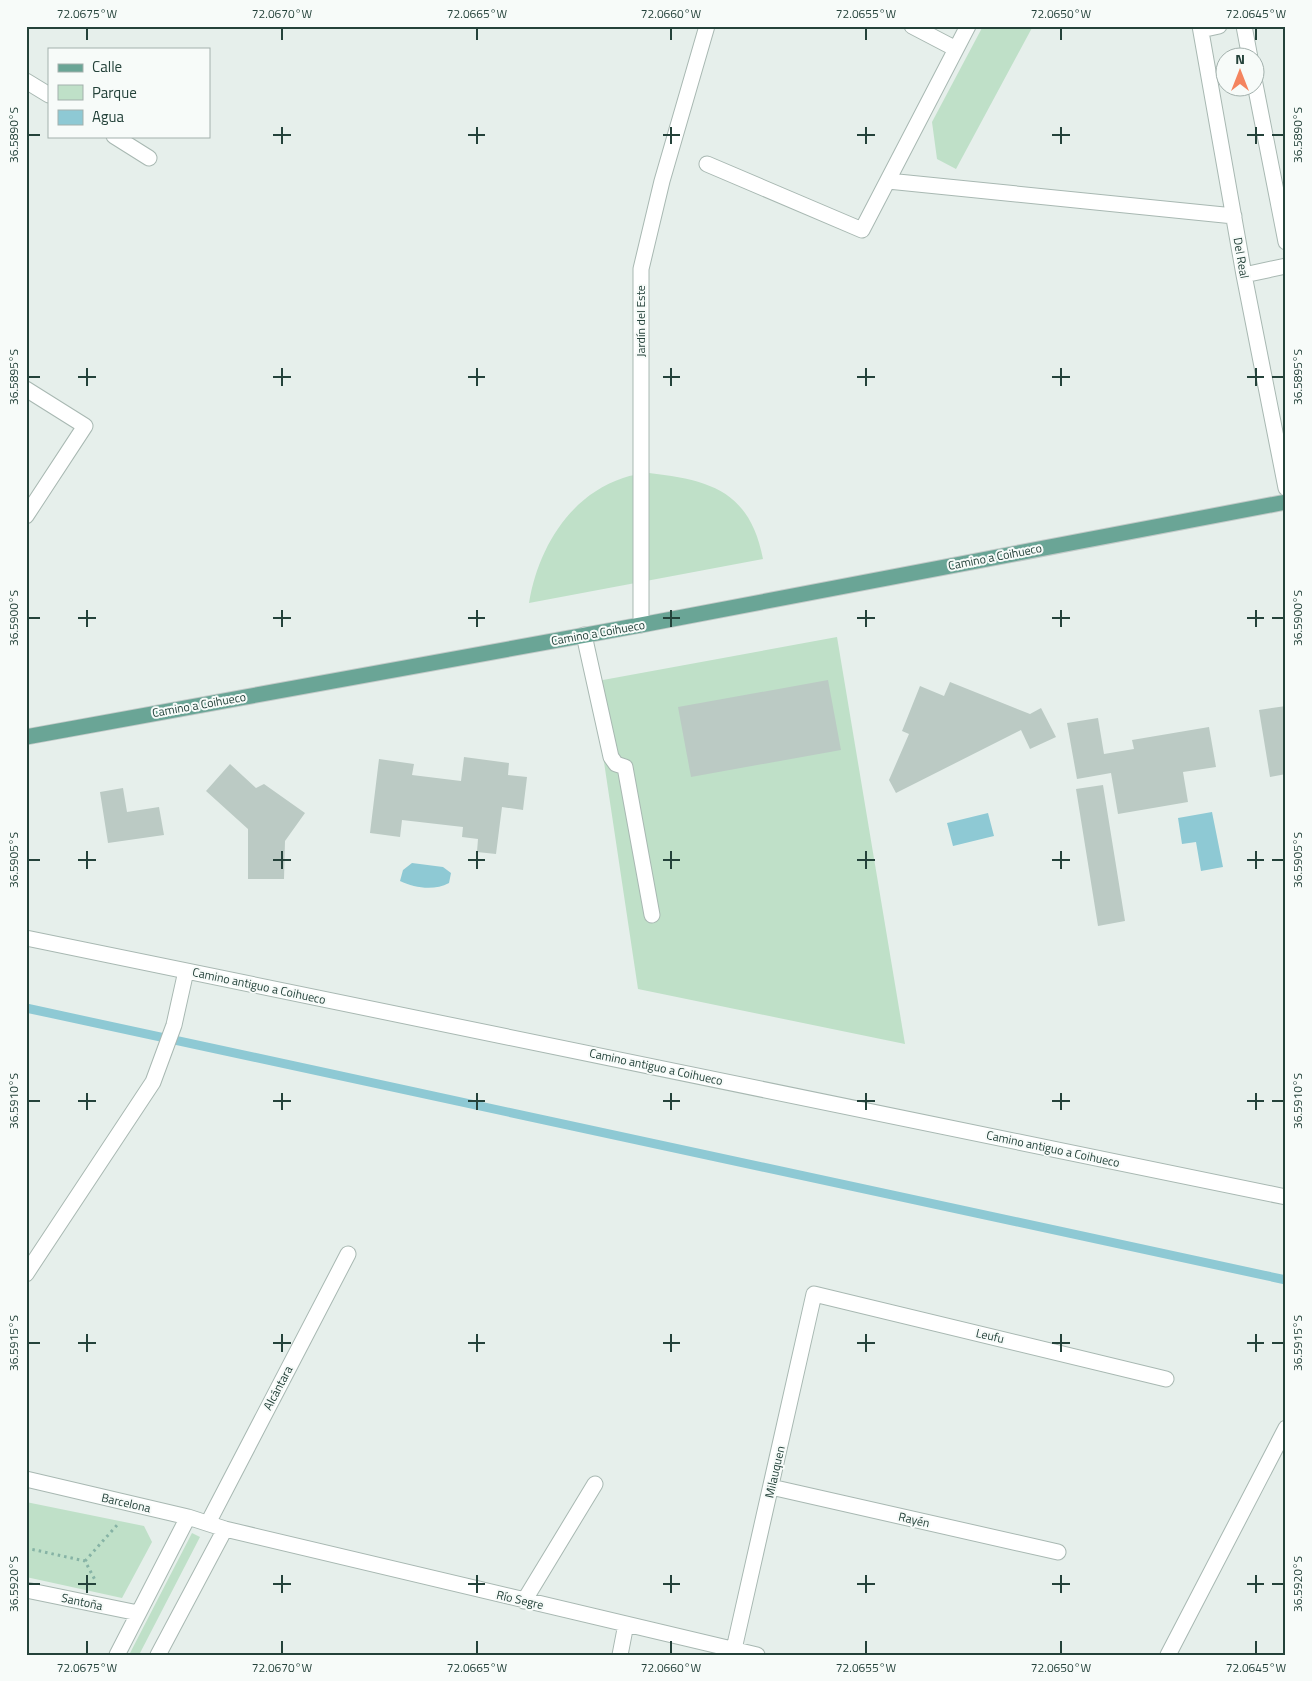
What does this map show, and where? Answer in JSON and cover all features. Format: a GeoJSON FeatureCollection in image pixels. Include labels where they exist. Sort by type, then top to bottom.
{"type":"FeatureCollection","features":[{"type":"Feature","properties":{"kind":"main road","name":"Camino a Coihueco"},"geometry":{"type":"LineString","coordinates":[[26,737],[641,625],[1286,502]]}},
{"type":"Feature","properties":{"kind":"street","name":"Jardín del Este"},"geometry":{"type":"LineString","coordinates":[[641,625],[641,269],[662,181],[707,26]]}},
{"type":"Feature","properties":{"kind":"street"},"geometry":{"type":"LineString","coordinates":[[912,26],[956,49]]}},
{"type":"Feature","properties":{"kind":"street"},"geometry":{"type":"LineString","coordinates":[[707,164],[862,230],[968,26]]}},
{"type":"Feature","properties":{"kind":"street"},"geometry":{"type":"LineString","coordinates":[[1200,28],[1219,26]]}},
{"type":"Feature","properties":{"kind":"street"},"geometry":{"type":"LineString","coordinates":[[1244,26],[1248,48]]}},
{"type":"Feature","properties":{"kind":"street","name":"Del Real"},"geometry":{"type":"LineString","coordinates":[[1200,28],[1244,274],[1286,488]]}},
{"type":"Feature","properties":{"kind":"street"},"geometry":{"type":"LineString","coordinates":[[26,81],[48,94]]}},
{"type":"Feature","properties":{"kind":"street"},"geometry":{"type":"LineString","coordinates":[[1258,98],[1286,242]]}},
{"type":"Feature","properties":{"kind":"street"},"geometry":{"type":"LineString","coordinates":[[117,138],[149,158]]}},
{"type":"Feature","properties":{"kind":"street"},"geometry":{"type":"LineString","coordinates":[[888,181],[1234,216]]}},
{"type":"Feature","properties":{"kind":"street"},"geometry":{"type":"LineString","coordinates":[[1244,274],[1286,266]]}},
{"type":"Feature","properties":{"kind":"street"},"geometry":{"type":"LineString","coordinates":[[26,389],[85,426],[26,516]]}},
{"type":"Feature","properties":{"kind":"street"},"geometry":{"type":"LineString","coordinates":[[584,635],[611,756],[616,764],[625,767],[652,915]]}},
{"type":"Feature","properties":{"kind":"street","name":"Camino antiguo a Coihueco"},"geometry":{"type":"LineString","coordinates":[[26,938],[1286,1197]]}},
{"type":"Feature","properties":{"kind":"street"},"geometry":{"type":"LineString","coordinates":[[26,1274],[153,1082],[174,1026],[186,971]]}},
{"type":"Feature","properties":{"kind":"street","name":"Alcántara"},"geometry":{"type":"LineString","coordinates":[[208,1523],[348,1254]]}},
{"type":"Feature","properties":{"kind":"street","name":"Leufu"},"geometry":{"type":"LineString","coordinates":[[814,1294],[1166,1378]]}},
{"type":"Feature","properties":{"kind":"street","name":"Milauquen"},"geometry":{"type":"LineString","coordinates":[[734,1649],[814,1294]]}},
{"type":"Feature","properties":{"kind":"street"},"geometry":{"type":"LineString","coordinates":[[1168,1655],[1286,1428]]}},
{"type":"Feature","properties":{"kind":"street","name":"Barcelona"},"geometry":{"type":"LineString","coordinates":[[26,1479],[188,1517],[226,1529]]}},
{"type":"Feature","properties":{"kind":"street"},"geometry":{"type":"LineString","coordinates":[[524,1601],[595,1484]]}},
{"type":"Feature","properties":{"kind":"street","name":"Rayén"},"geometry":{"type":"LineString","coordinates":[[771,1487],[1058,1552]]}},
{"type":"Feature","properties":{"kind":"street"},"geometry":{"type":"LineString","coordinates":[[116,1655],[188,1517]]}},
{"type":"Feature","properties":{"kind":"street"},"geometry":{"type":"LineString","coordinates":[[158,1655],[226,1529]]}},
{"type":"Feature","properties":{"kind":"street","name":"Río Segre"},"geometry":{"type":"LineString","coordinates":[[226,1529],[758,1655]]}},
{"type":"Feature","properties":{"kind":"street","name":"Santoña"},"geometry":{"type":"LineString","coordinates":[[26,1590],[138,1613]]}},
{"type":"Feature","properties":{"kind":"street"},"geometry":{"type":"LineString","coordinates":[[620,1655],[626,1624]]}},
{"type":"Feature","properties":{"kind":"path"},"geometry":{"type":"LineString","coordinates":[[85,1561],[124,1518]]}},
{"type":"Feature","properties":{"kind":"path"},"geometry":{"type":"LineString","coordinates":[[26,1548],[85,1561]]}},
{"type":"Feature","properties":{"kind":"path"},"geometry":{"type":"LineString","coordinates":[[85,1561],[109,1607]]}},
{"type":"Feature","properties":{"kind":"green space"},"geometry":{"type":"Polygon","coordinates":[[[983,26],[1033,26],[956,169],[937,159],[932,122],[983,26]]]}},
{"type":"Feature","properties":{"kind":"green space"},"geometry":{"type":"Polygon","coordinates":[[[649,473],[691,480],[708,485],[724,493],[737,504],[748,518],[757,536],[763,559],[529,603],[533,583],[548,544],[572,511],[604,486],[626,477],[649,473]]]}},
{"type":"Feature","properties":{"kind":"green space"},"geometry":{"type":"Polygon","coordinates":[[[837,637],[905,1044],[638,989],[592,682],[837,637]]]}},
{"type":"Feature","properties":{"kind":"green space"},"geometry":{"type":"Polygon","coordinates":[[[26,1502],[144,1526],[152,1542],[122,1598],[26,1577],[26,1502]]]}},
{"type":"Feature","properties":{"kind":"green space"},"geometry":{"type":"Polygon","coordinates":[[[192,1533],[200,1537],[139,1655],[129,1655],[192,1533]]]}},
{"type":"Feature","properties":{"kind":"water"},"geometry":{"type":"Polygon","coordinates":[[[1212,812],[1223,867],[1201,871],[1196,842],[1182,844],[1178,818],[1212,812]]]}},
{"type":"Feature","properties":{"kind":"water"},"geometry":{"type":"Polygon","coordinates":[[[988,813],[994,836],[953,846],[947,823],[988,813]]]}},
{"type":"Feature","properties":{"kind":"water"},"geometry":{"type":"Polygon","coordinates":[[[412,863],[443,867],[451,873],[449,883],[437,887],[424,888],[400,881],[403,870],[412,863]]]}},
{"type":"Feature","properties":{"kind":"building"},"geometry":{"type":"Polygon","coordinates":[[[828,680],[841,750],[691,777],[678,707],[828,680]]]}},
{"type":"Feature","properties":{"kind":"building"},"geometry":{"type":"Polygon","coordinates":[[[950,682],[1030,714],[1041,708],[1056,737],[1030,749],[1021,730],[896,793],[889,780],[909,734],[902,731],[920,686],[944,696],[950,682]]]}},
{"type":"Feature","properties":{"kind":"building"},"geometry":{"type":"Polygon","coordinates":[[[1286,706],[1286,774],[1270,777],[1259,710],[1286,706]]]}},
{"type":"Feature","properties":{"kind":"building"},"geometry":{"type":"Polygon","coordinates":[[[1098,718],[1104,754],[1134,749],[1132,740],[1209,727],[1216,767],[1183,772],[1188,802],[1118,814],[1111,773],[1077,779],[1067,723],[1098,718]]]}},
{"type":"Feature","properties":{"kind":"building"},"geometry":{"type":"Polygon","coordinates":[[[464,757],[509,763],[508,775],[527,777],[523,810],[502,807],[496,854],[477,852],[478,839],[462,837],[463,827],[402,820],[400,837],[370,833],[379,759],[414,764],[412,775],[461,781],[464,757]]]}},
{"type":"Feature","properties":{"kind":"building"},"geometry":{"type":"Polygon","coordinates":[[[230,764],[256,788],[264,784],[305,813],[285,841],[284,879],[248,879],[248,829],[206,791],[230,764]]]}},
{"type":"Feature","properties":{"kind":"building"},"geometry":{"type":"Polygon","coordinates":[[[1103,785],[1125,921],[1098,926],[1076,789],[1103,785]]]}},
{"type":"Feature","properties":{"kind":"building"},"geometry":{"type":"Polygon","coordinates":[[[123,788],[127,812],[159,807],[164,835],[108,843],[100,792],[123,788]]]}},
{"type":"Feature","properties":{"kind":"waterway"},"geometry":{"type":"LineString","coordinates":[[26,1008],[1286,1280]]}}]}
